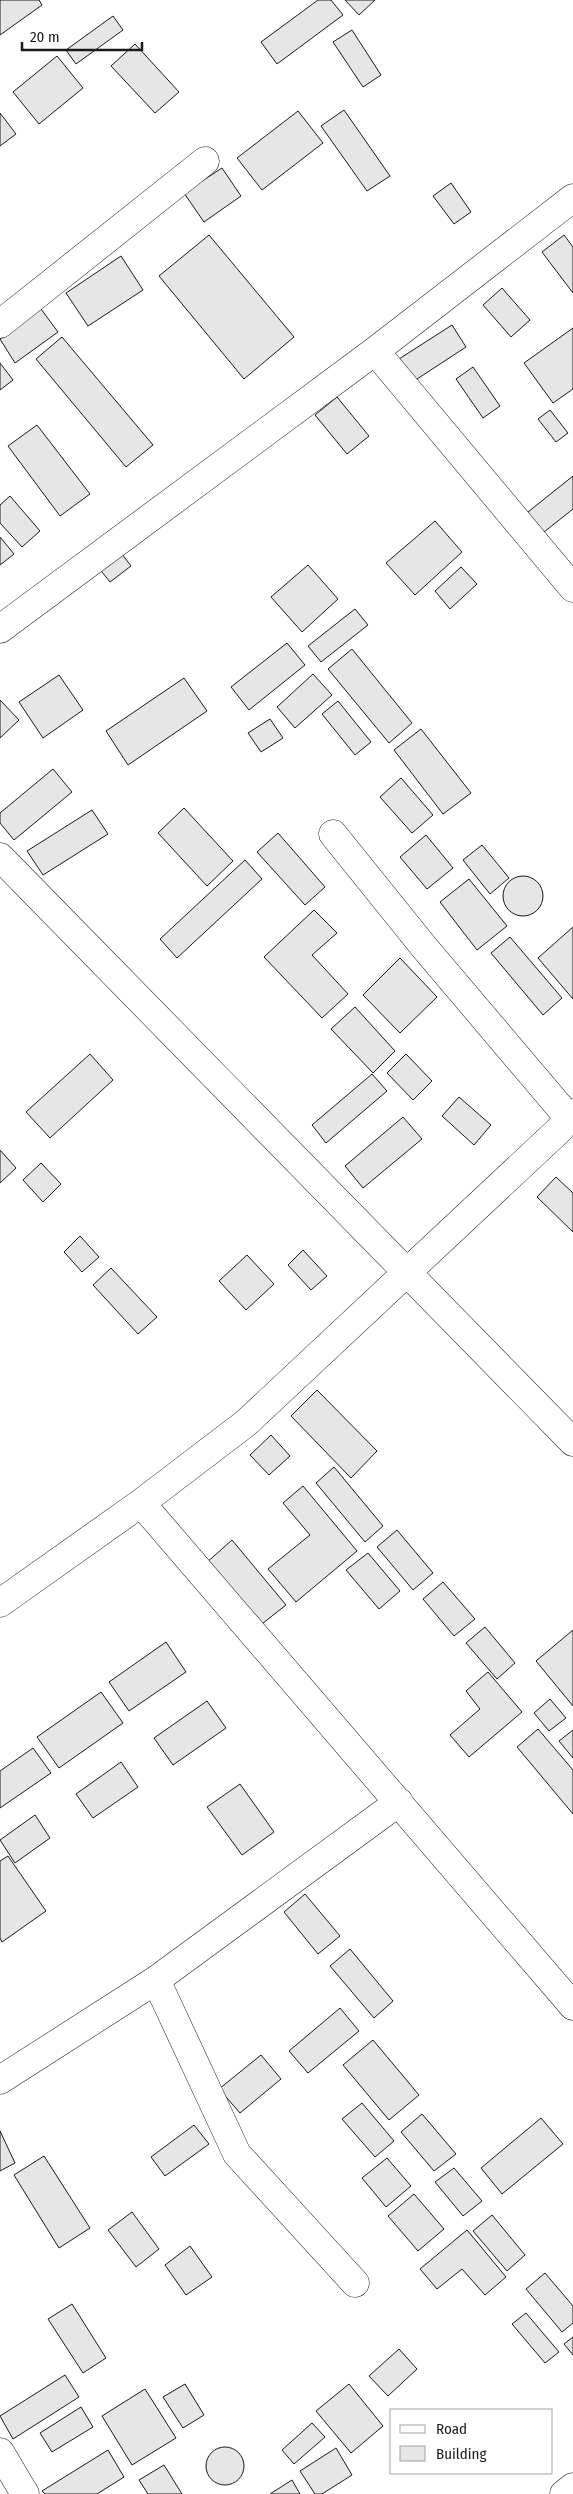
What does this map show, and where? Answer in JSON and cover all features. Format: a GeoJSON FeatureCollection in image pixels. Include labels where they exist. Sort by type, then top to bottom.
{"type":"FeatureCollection","features":[{"type":"Feature","properties":{"kind":"street"},"geometry":{"type":"LineString","coordinates":[[0,324],[205,162]]}},
{"type":"Feature","properties":{"kind":"street"},"geometry":{"type":"LineString","coordinates":[[0,629],[375,352],[573,198]]}},
{"type":"Feature","properties":{"kind":"street"},"geometry":{"type":"LineString","coordinates":[[375,352],[573,588]]}},
{"type":"Feature","properties":{"kind":"street"},"geometry":{"type":"LineString","coordinates":[[0,1604],[141,1503],[246,1423],[568,1125],[333,834]]}},
{"type":"Feature","properties":{"kind":"street"},"geometry":{"type":"LineString","coordinates":[[0,857],[573,1442]]}},
{"type":"Feature","properties":{"kind":"street"},"geometry":{"type":"LineString","coordinates":[[141,1503],[573,2006]]}},
{"type":"Feature","properties":{"kind":"street"},"geometry":{"type":"LineString","coordinates":[[0,2080],[156,1980],[399,1802]]}},
{"type":"Feature","properties":{"kind":"street"},"geometry":{"type":"LineString","coordinates":[[156,1980],[237,2154],[355,2283]]}},
{"type":"Feature","properties":{"kind":"street"},"geometry":{"type":"LineString","coordinates":[[0,2452],[25,2494]]}},
{"type":"Feature","properties":{"kind":"street"},"geometry":{"type":"LineString","coordinates":[[564,2494],[573,2488]]}},
{"type":"Feature","properties":{"kind":"building"},"geometry":{"type":"Polygon","coordinates":[[[0,0],[39,0],[42,5],[0,35],[0,0]]]}},
{"type":"Feature","properties":{"kind":"building"},"geometry":{"type":"Polygon","coordinates":[[[318,0],[331,0],[343,15],[277,64],[261,42],[318,0]]]}},
{"type":"Feature","properties":{"kind":"building"},"geometry":{"type":"Polygon","coordinates":[[[345,0],[375,0],[359,15],[345,0]]]}},
{"type":"Feature","properties":{"kind":"building"},"geometry":{"type":"Polygon","coordinates":[[[113,16],[123,30],[76,64],[66,50],[113,16]]]}},
{"type":"Feature","properties":{"kind":"building"},"geometry":{"type":"Polygon","coordinates":[[[352,30],[381,75],[363,87],[333,42],[352,30]]]}},
{"type":"Feature","properties":{"kind":"building"},"geometry":{"type":"Polygon","coordinates":[[[135,44],[179,92],[155,113],[111,66],[135,44]]]}},
{"type":"Feature","properties":{"kind":"building"},"geometry":{"type":"Polygon","coordinates":[[[57,56],[83,88],[39,124],[13,92],[57,56]]]}},
{"type":"Feature","properties":{"kind":"building"},"geometry":{"type":"Polygon","coordinates":[[[344,110],[390,176],[367,191],[321,126],[344,110]]]}},
{"type":"Feature","properties":{"kind":"building"},"geometry":{"type":"Polygon","coordinates":[[[298,111],[323,143],[262,190],[237,158],[298,111]]]}},
{"type":"Feature","properties":{"kind":"building"},"geometry":{"type":"Polygon","coordinates":[[[0,113],[16,134],[0,146],[0,113]]]}},
{"type":"Feature","properties":{"kind":"building"},"geometry":{"type":"Polygon","coordinates":[[[222,168],[241,196],[204,222],[184,193],[222,168]]]}},
{"type":"Feature","properties":{"kind":"building"},"geometry":{"type":"Polygon","coordinates":[[[451,183],[471,212],[454,224],[433,196],[451,183]]]}},
{"type":"Feature","properties":{"kind":"building"},"geometry":{"type":"Polygon","coordinates":[[[209,235],[294,337],[244,379],[159,276],[209,235]]]}},
{"type":"Feature","properties":{"kind":"building"},"geometry":{"type":"Polygon","coordinates":[[[564,235],[573,247],[573,293],[542,252],[564,235]]]}},
{"type":"Feature","properties":{"kind":"building"},"geometry":{"type":"Polygon","coordinates":[[[121,256],[143,290],[88,326],[66,293],[121,256]]]}},
{"type":"Feature","properties":{"kind":"building"},"geometry":{"type":"Polygon","coordinates":[[[502,288],[530,320],[511,337],[483,305],[502,288]]]}},
{"type":"Feature","properties":{"kind":"building"},"geometry":{"type":"Polygon","coordinates":[[[41,309],[58,332],[15,363],[0,339],[41,309]]]}},
{"type":"Feature","properties":{"kind":"building"},"geometry":{"type":"Polygon","coordinates":[[[452,325],[466,347],[414,381],[399,359],[452,325]]]}},
{"type":"Feature","properties":{"kind":"building"},"geometry":{"type":"Polygon","coordinates":[[[573,328],[573,389],[553,403],[524,363],[573,328]]]}},
{"type":"Feature","properties":{"kind":"building"},"geometry":{"type":"Polygon","coordinates":[[[62,337],[153,445],[126,467],[36,359],[62,337]]]}},
{"type":"Feature","properties":{"kind":"building"},"geometry":{"type":"Polygon","coordinates":[[[0,363],[13,380],[0,390],[0,363]]]}},
{"type":"Feature","properties":{"kind":"building"},"geometry":{"type":"Polygon","coordinates":[[[473,367],[500,406],[483,418],[456,379],[473,367]]]}},
{"type":"Feature","properties":{"kind":"building"},"geometry":{"type":"Polygon","coordinates":[[[337,397],[369,436],[347,454],[315,415],[337,397]]]}},
{"type":"Feature","properties":{"kind":"building"},"geometry":{"type":"Polygon","coordinates":[[[550,410],[568,433],[556,442],[538,419],[550,410]]]}},
{"type":"Feature","properties":{"kind":"building"},"geometry":{"type":"Polygon","coordinates":[[[37,425],[90,494],[60,516],[8,446],[37,425]]]}},
{"type":"Feature","properties":{"kind":"building"},"geometry":{"type":"Polygon","coordinates":[[[573,476],[573,509],[534,540],[518,520],[573,476]]]}},
{"type":"Feature","properties":{"kind":"building"},"geometry":{"type":"Polygon","coordinates":[[[10,496],[40,531],[22,547],[0,523],[0,505],[10,496]]]}},
{"type":"Feature","properties":{"kind":"building"},"geometry":{"type":"Polygon","coordinates":[[[435,521],[462,552],[415,595],[386,563],[435,521]]]}},
{"type":"Feature","properties":{"kind":"building"},"geometry":{"type":"Polygon","coordinates":[[[0,537],[14,554],[0,565],[0,537]]]}},
{"type":"Feature","properties":{"kind":"building"},"geometry":{"type":"Polygon","coordinates":[[[119,550],[131,566],[110,582],[98,567],[119,550]]]}},
{"type":"Feature","properties":{"kind":"building"},"geometry":{"type":"Polygon","coordinates":[[[308,565],[338,599],[302,632],[271,597],[308,565]]]}},
{"type":"Feature","properties":{"kind":"building"},"geometry":{"type":"Polygon","coordinates":[[[461,567],[477,584],[450,609],[435,591],[461,567]]]}},
{"type":"Feature","properties":{"kind":"building"},"geometry":{"type":"Polygon","coordinates":[[[355,609],[368,625],[321,662],[308,646],[355,609]]]}},
{"type":"Feature","properties":{"kind":"building"},"geometry":{"type":"Polygon","coordinates":[[[287,643],[305,665],[249,710],[231,687],[287,643]]]}},
{"type":"Feature","properties":{"kind":"building"},"geometry":{"type":"Polygon","coordinates":[[[352,649],[412,723],[389,743],[328,669],[352,649]]]}},
{"type":"Feature","properties":{"kind":"building"},"geometry":{"type":"Polygon","coordinates":[[[313,674],[332,695],[295,728],[277,707],[313,674]]]}},
{"type":"Feature","properties":{"kind":"building"},"geometry":{"type":"Polygon","coordinates":[[[59,675],[83,710],[43,738],[19,702],[59,675]]]}},
{"type":"Feature","properties":{"kind":"building"},"geometry":{"type":"Polygon","coordinates":[[[184,678],[207,711],[128,765],[106,731],[184,678]]]}},
{"type":"Feature","properties":{"kind":"building"},"geometry":{"type":"Polygon","coordinates":[[[0,700],[19,720],[0,738],[0,700]]]}},
{"type":"Feature","properties":{"kind":"building"},"geometry":{"type":"Polygon","coordinates":[[[338,701],[371,742],[355,755],[322,714],[338,701]]]}},
{"type":"Feature","properties":{"kind":"building"},"geometry":{"type":"Polygon","coordinates":[[[270,719],[283,738],[261,752],[248,733],[270,719]]]}},
{"type":"Feature","properties":{"kind":"building"},"geometry":{"type":"Polygon","coordinates":[[[421,729],[471,793],[443,814],[394,750],[421,729]]]}},
{"type":"Feature","properties":{"kind":"building"},"geometry":{"type":"Polygon","coordinates":[[[53,769],[72,792],[14,840],[0,823],[0,813],[53,769]]]}},
{"type":"Feature","properties":{"kind":"building"},"geometry":{"type":"Polygon","coordinates":[[[401,778],[433,815],[412,833],[380,797],[401,778]]]}},
{"type":"Feature","properties":{"kind":"building"},"geometry":{"type":"Polygon","coordinates":[[[184,808],[233,861],[207,886],[158,833],[184,808]]]}},
{"type":"Feature","properties":{"kind":"building"},"geometry":{"type":"Polygon","coordinates":[[[92,810],[108,834],[43,875],[27,851],[92,810]]]}},
{"type":"Feature","properties":{"kind":"building"},"geometry":{"type":"Polygon","coordinates":[[[278,833],[325,887],[305,905],[257,852],[278,833]]]}},
{"type":"Feature","properties":{"kind":"building"},"geometry":{"type":"Polygon","coordinates":[[[426,835],[453,868],[427,889],[400,857],[426,835]]]}},
{"type":"Feature","properties":{"kind":"building"},"geometry":{"type":"Polygon","coordinates":[[[482,845],[509,878],[490,894],[463,860],[482,845]]]}},
{"type":"Feature","properties":{"kind":"building"},"geometry":{"type":"Polygon","coordinates":[[[245,860],[262,879],[177,958],[160,939],[245,860]]]}},
{"type":"Feature","properties":{"kind":"building"},"geometry":{"type":"Polygon","coordinates":[[[523,876],[534,879],[540,885],[543,896],[540,907],[534,913],[523,916],[512,913],[506,907],[503,896],[506,885],[512,879],[523,876]]]}},
{"type":"Feature","properties":{"kind":"building"},"geometry":{"type":"Polygon","coordinates":[[[469,879],[507,926],[477,950],[440,902],[469,879]]]}},
{"type":"Feature","properties":{"kind":"building"},"geometry":{"type":"Polygon","coordinates":[[[314,910],[337,933],[312,955],[348,994],[322,1018],[264,957],[314,910]]]}},
{"type":"Feature","properties":{"kind":"building"},"geometry":{"type":"Polygon","coordinates":[[[573,927],[573,999],[538,958],[573,927]]]}},
{"type":"Feature","properties":{"kind":"building"},"geometry":{"type":"Polygon","coordinates":[[[510,937],[562,998],[543,1015],[491,953],[510,937]]]}},
{"type":"Feature","properties":{"kind":"building"},"geometry":{"type":"Polygon","coordinates":[[[400,958],[437,997],[400,1033],[363,995],[400,958]]]}},
{"type":"Feature","properties":{"kind":"building"},"geometry":{"type":"Polygon","coordinates":[[[355,1007],[395,1051],[373,1073],[331,1029],[355,1007]]]}},
{"type":"Feature","properties":{"kind":"building"},"geometry":{"type":"Polygon","coordinates":[[[90,1054],[113,1080],[50,1138],[26,1112],[90,1054]]]}},
{"type":"Feature","properties":{"kind":"building"},"geometry":{"type":"Polygon","coordinates":[[[406,1054],[432,1081],[413,1100],[387,1073],[406,1054]]]}},
{"type":"Feature","properties":{"kind":"building"},"geometry":{"type":"Polygon","coordinates":[[[372,1074],[387,1091],[326,1143],[312,1125],[372,1074]]]}},
{"type":"Feature","properties":{"kind":"building"},"geometry":{"type":"Polygon","coordinates":[[[459,1097],[491,1125],[474,1145],[442,1116],[459,1097]]]}},
{"type":"Feature","properties":{"kind":"building"},"geometry":{"type":"Polygon","coordinates":[[[403,1117],[422,1139],[363,1188],[345,1166],[403,1117]]]}},
{"type":"Feature","properties":{"kind":"building"},"geometry":{"type":"Polygon","coordinates":[[[0,1150],[16,1168],[0,1183],[0,1150]]]}},
{"type":"Feature","properties":{"kind":"building"},"geometry":{"type":"Polygon","coordinates":[[[41,1163],[61,1184],[43,1202],[23,1180],[41,1163]]]}},
{"type":"Feature","properties":{"kind":"building"},"geometry":{"type":"Polygon","coordinates":[[[556,1177],[573,1193],[573,1232],[537,1197],[556,1177]]]}},
{"type":"Feature","properties":{"kind":"building"},"geometry":{"type":"Polygon","coordinates":[[[80,1236],[99,1257],[82,1272],[64,1252],[80,1236]]]}},
{"type":"Feature","properties":{"kind":"building"},"geometry":{"type":"Polygon","coordinates":[[[303,1250],[327,1276],[311,1290],[288,1265],[303,1250]]]}},
{"type":"Feature","properties":{"kind":"building"},"geometry":{"type":"Polygon","coordinates":[[[247,1255],[274,1284],[246,1310],[219,1281],[247,1255]]]}},
{"type":"Feature","properties":{"kind":"building"},"geometry":{"type":"Polygon","coordinates":[[[111,1268],[157,1317],[138,1334],[93,1285],[111,1268]]]}},
{"type":"Feature","properties":{"kind":"building"},"geometry":{"type":"Polygon","coordinates":[[[317,1390],[377,1451],[351,1478],[291,1416],[317,1390]]]}},
{"type":"Feature","properties":{"kind":"building"},"geometry":{"type":"Polygon","coordinates":[[[271,1435],[290,1456],[269,1475],[250,1455],[271,1435]]]}},
{"type":"Feature","properties":{"kind":"building"},"geometry":{"type":"Polygon","coordinates":[[[334,1467],[383,1526],[365,1542],[316,1483],[334,1467]]]}},
{"type":"Feature","properties":{"kind":"building"},"geometry":{"type":"Polygon","coordinates":[[[303,1486],[357,1551],[296,1602],[268,1569],[310,1535],[283,1503],[303,1486]]]}},
{"type":"Feature","properties":{"kind":"building"},"geometry":{"type":"Polygon","coordinates":[[[397,1530],[433,1573],[413,1590],[377,1547],[397,1530]]]}},
{"type":"Feature","properties":{"kind":"building"},"geometry":{"type":"Polygon","coordinates":[[[232,1540],[286,1605],[258,1627],[205,1564],[232,1540]]]}},
{"type":"Feature","properties":{"kind":"building"},"geometry":{"type":"Polygon","coordinates":[[[368,1553],[400,1591],[379,1609],[346,1570],[368,1553]]]}},
{"type":"Feature","properties":{"kind":"building"},"geometry":{"type":"Polygon","coordinates":[[[443,1582],[475,1619],[454,1636],[423,1599],[443,1582]]]}},
{"type":"Feature","properties":{"kind":"building"},"geometry":{"type":"Polygon","coordinates":[[[485,1627],[515,1663],[497,1679],[466,1643],[485,1627]]]}},
{"type":"Feature","properties":{"kind":"building"},"geometry":{"type":"Polygon","coordinates":[[[573,1630],[573,1706],[536,1661],[573,1630]]]}},
{"type":"Feature","properties":{"kind":"building"},"geometry":{"type":"Polygon","coordinates":[[[166,1642],[186,1672],[129,1711],[109,1682],[166,1642]]]}},
{"type":"Feature","properties":{"kind":"building"},"geometry":{"type":"Polygon","coordinates":[[[488,1672],[522,1712],[469,1757],[450,1735],[480,1709],[466,1691],[488,1672]]]}},
{"type":"Feature","properties":{"kind":"building"},"geometry":{"type":"Polygon","coordinates":[[[101,1692],[123,1723],[59,1768],[37,1737],[101,1692]]]}},
{"type":"Feature","properties":{"kind":"building"},"geometry":{"type":"Polygon","coordinates":[[[550,1699],[566,1718],[549,1731],[534,1713],[550,1699]]]}},
{"type":"Feature","properties":{"kind":"building"},"geometry":{"type":"Polygon","coordinates":[[[207,1701],[226,1728],[173,1765],[154,1738],[207,1701]]]}},
{"type":"Feature","properties":{"kind":"building"},"geometry":{"type":"Polygon","coordinates":[[[538,1729],[573,1770],[573,1814],[517,1747],[538,1729]]]}},
{"type":"Feature","properties":{"kind":"building"},"geometry":{"type":"Polygon","coordinates":[[[573,1730],[573,1758],[559,1741],[573,1730]]]}},
{"type":"Feature","properties":{"kind":"building"},"geometry":{"type":"Polygon","coordinates":[[[33,1748],[51,1773],[0,1808],[0,1771],[33,1748]]]}},
{"type":"Feature","properties":{"kind":"building"},"geometry":{"type":"Polygon","coordinates":[[[121,1762],[138,1787],[93,1818],[76,1794],[121,1762]]]}},
{"type":"Feature","properties":{"kind":"building"},"geometry":{"type":"Polygon","coordinates":[[[240,1784],[274,1832],[242,1855],[207,1807],[240,1784]]]}},
{"type":"Feature","properties":{"kind":"building"},"geometry":{"type":"Polygon","coordinates":[[[35,1815],[50,1838],[15,1863],[0,1840],[35,1815]]]}},
{"type":"Feature","properties":{"kind":"building"},"geometry":{"type":"Polygon","coordinates":[[[8,1856],[46,1911],[2,1942],[0,1938],[0,1861],[8,1856]]]}},
{"type":"Feature","properties":{"kind":"building"},"geometry":{"type":"Polygon","coordinates":[[[305,1894],[340,1936],[318,1954],[284,1912],[305,1894]]]}},
{"type":"Feature","properties":{"kind":"building"},"geometry":{"type":"Polygon","coordinates":[[[350,1949],[393,2001],[374,2018],[330,1966],[350,1949]]]}},
{"type":"Feature","properties":{"kind":"building"},"geometry":{"type":"Polygon","coordinates":[[[340,2008],[359,2031],[308,2073],[289,2051],[340,2008]]]}},
{"type":"Feature","properties":{"kind":"building"},"geometry":{"type":"Polygon","coordinates":[[[373,2040],[419,2095],[389,2120],[343,2065],[373,2040]]]}},
{"type":"Feature","properties":{"kind":"building"},"geometry":{"type":"Polygon","coordinates":[[[261,2055],[281,2079],[240,2113],[219,2089],[261,2055]]]}},
{"type":"Feature","properties":{"kind":"building"},"geometry":{"type":"Polygon","coordinates":[[[362,2103],[394,2141],[375,2157],[342,2119],[362,2103]]]}},
{"type":"Feature","properties":{"kind":"building"},"geometry":{"type":"Polygon","coordinates":[[[422,2114],[456,2154],[434,2171],[401,2132],[422,2114]]]}},
{"type":"Feature","properties":{"kind":"building"},"geometry":{"type":"Polygon","coordinates":[[[541,2118],[563,2144],[502,2194],[481,2168],[541,2118]]]}},
{"type":"Feature","properties":{"kind":"building"},"geometry":{"type":"Polygon","coordinates":[[[194,2125],[209,2144],[165,2176],[151,2157],[194,2125]]]}},
{"type":"Feature","properties":{"kind":"building"},"geometry":{"type":"Polygon","coordinates":[[[0,2131],[15,2163],[0,2171],[0,2131]]]}},
{"type":"Feature","properties":{"kind":"building"},"geometry":{"type":"Polygon","coordinates":[[[44,2156],[90,2228],[59,2248],[14,2175],[44,2156]]]}},
{"type":"Feature","properties":{"kind":"building"},"geometry":{"type":"Polygon","coordinates":[[[387,2158],[411,2186],[386,2207],[362,2178],[387,2158]]]}},
{"type":"Feature","properties":{"kind":"building"},"geometry":{"type":"Polygon","coordinates":[[[454,2168],[482,2201],[463,2216],[435,2182],[454,2168]]]}},
{"type":"Feature","properties":{"kind":"building"},"geometry":{"type":"Polygon","coordinates":[[[414,2194],[444,2229],[418,2251],[388,2216],[414,2194]]]}},
{"type":"Feature","properties":{"kind":"building"},"geometry":{"type":"Polygon","coordinates":[[[132,2212],[159,2249],[136,2267],[108,2230],[132,2212]]]}},
{"type":"Feature","properties":{"kind":"building"},"geometry":{"type":"Polygon","coordinates":[[[492,2215],[525,2255],[507,2271],[473,2231],[492,2215]]]}},
{"type":"Feature","properties":{"kind":"building"},"geometry":{"type":"Polygon","coordinates":[[[467,2230],[506,2277],[485,2295],[462,2269],[437,2289],[420,2269],[467,2230]]]}},
{"type":"Feature","properties":{"kind":"building"},"geometry":{"type":"Polygon","coordinates":[[[190,2246],[212,2277],[186,2295],[165,2265],[190,2246]]]}},
{"type":"Feature","properties":{"kind":"building"},"geometry":{"type":"Polygon","coordinates":[[[545,2273],[573,2306],[573,2323],[562,2332],[526,2289],[545,2273]]]}},
{"type":"Feature","properties":{"kind":"building"},"geometry":{"type":"Polygon","coordinates":[[[72,2304],[106,2358],[83,2373],[48,2319],[72,2304]]]}},
{"type":"Feature","properties":{"kind":"building"},"geometry":{"type":"Polygon","coordinates":[[[526,2313],[559,2352],[545,2363],[512,2324],[526,2313]]]}},
{"type":"Feature","properties":{"kind":"building"},"geometry":{"type":"Polygon","coordinates":[[[573,2337],[573,2355],[564,2344],[573,2337]]]}},
{"type":"Feature","properties":{"kind":"building"},"geometry":{"type":"Polygon","coordinates":[[[399,2349],[417,2369],[388,2396],[369,2376],[399,2349]]]}},
{"type":"Feature","properties":{"kind":"building"},"geometry":{"type":"Polygon","coordinates":[[[65,2375],[79,2397],[13,2439],[0,2416],[65,2375]]]}},
{"type":"Feature","properties":{"kind":"building"},"geometry":{"type":"Polygon","coordinates":[[[185,2384],[204,2415],[183,2428],[163,2397],[185,2384]]]}},
{"type":"Feature","properties":{"kind":"building"},"geometry":{"type":"Polygon","coordinates":[[[349,2384],[383,2426],[351,2453],[316,2411],[349,2384]]]}},
{"type":"Feature","properties":{"kind":"building"},"geometry":{"type":"Polygon","coordinates":[[[145,2389],[176,2438],[132,2465],[102,2416],[145,2389]]]}},
{"type":"Feature","properties":{"kind":"building"},"geometry":{"type":"Polygon","coordinates":[[[81,2407],[93,2427],[52,2452],[40,2433],[81,2407]]]}},
{"type":"Feature","properties":{"kind":"building"},"geometry":{"type":"Polygon","coordinates":[[[312,2423],[325,2437],[294,2464],[282,2450],[312,2423]]]}},
{"type":"Feature","properties":{"kind":"building"},"geometry":{"type":"Polygon","coordinates":[[[225,2447],[239,2452],[244,2466],[239,2480],[225,2485],[211,2480],[206,2466],[211,2452],[225,2447]]]}},
{"type":"Feature","properties":{"kind":"building"},"geometry":{"type":"Polygon","coordinates":[[[336,2448],[352,2475],[322,2494],[315,2494],[300,2471],[336,2448]]]}},
{"type":"Feature","properties":{"kind":"building"},"geometry":{"type":"Polygon","coordinates":[[[108,2450],[124,2477],[97,2494],[45,2494],[42,2491],[108,2450]]]}},
{"type":"Feature","properties":{"kind":"building"},"geometry":{"type":"Polygon","coordinates":[[[164,2465],[182,2494],[148,2494],[139,2480],[164,2465]]]}},
{"type":"Feature","properties":{"kind":"building"},"geometry":{"type":"Polygon","coordinates":[[[292,2480],[300,2494],[270,2494],[292,2480]]]}}]}
